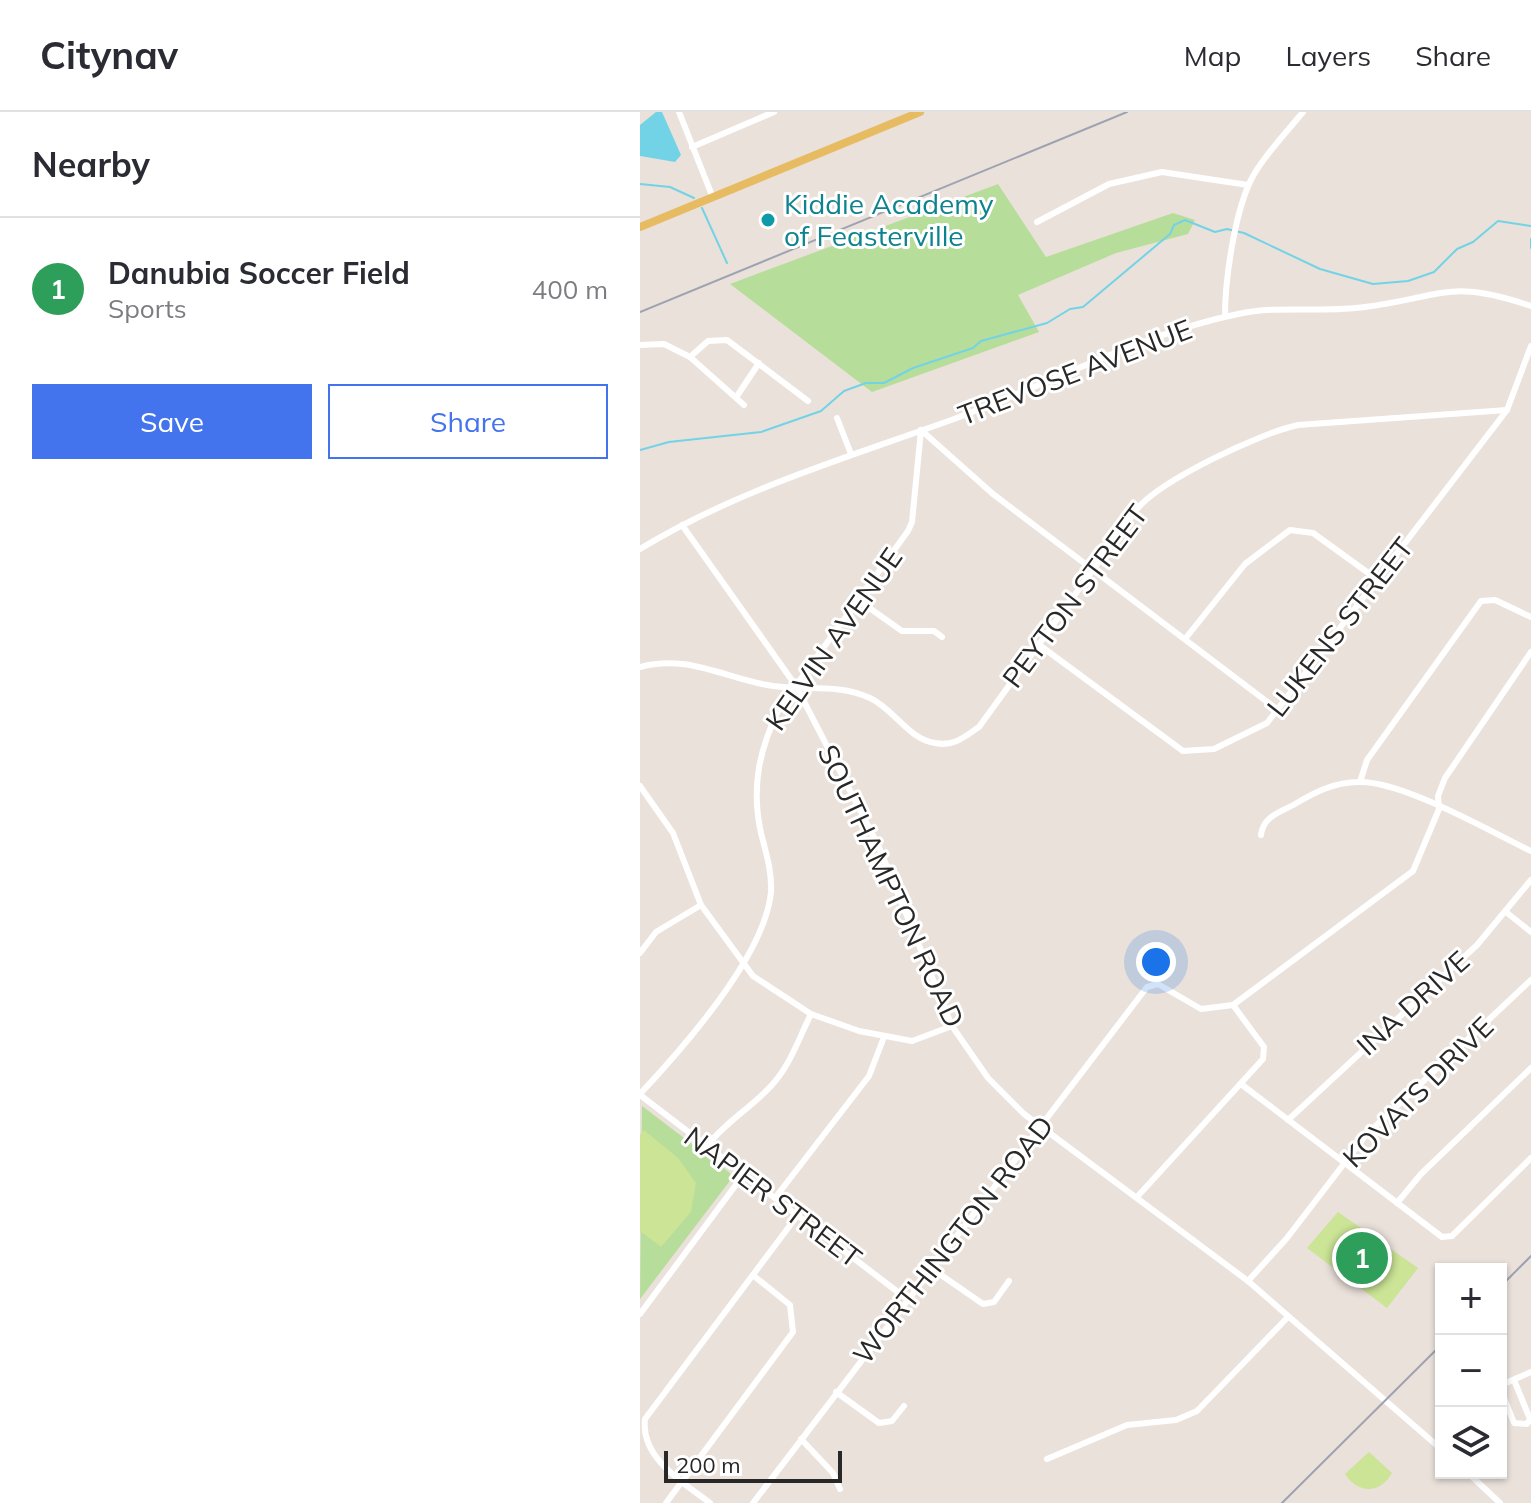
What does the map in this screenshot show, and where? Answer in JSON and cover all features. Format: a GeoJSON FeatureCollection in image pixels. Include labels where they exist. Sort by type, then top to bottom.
{"type":"FeatureCollection","features":[{"type":"Feature","properties":{"kind":"main road"},"geometry":{"type":"LineString","coordinates":[[640,227],[920,112]]}},
{"type":"Feature","properties":{"kind":"street"},"geometry":{"type":"LineString","coordinates":[[679,112],[713,198]]}},
{"type":"Feature","properties":{"kind":"street"},"geometry":{"type":"LineString","coordinates":[[692,147],[774,112]]}},
{"type":"Feature","properties":{"kind":"street"},"geometry":{"type":"LineString","coordinates":[[1225,316],[1237,230],[1248,185],[1303,112]]}},
{"type":"Feature","properties":{"kind":"street"},"geometry":{"type":"LineString","coordinates":[[1037,222],[1109,184],[1162,172],[1248,185]]}},
{"type":"Feature","properties":{"kind":"street","name":"TREVOSE AVENUE"},"geometry":{"type":"LineString","coordinates":[[640,549],[756,489],[1225,316],[1270,309],[1364,307],[1457,289],[1496,293],[1531,306]]}},
{"type":"Feature","properties":{"kind":"street"},"geometry":{"type":"LineString","coordinates":[[690,357],[704,343],[722,338],[808,401]]}},
{"type":"Feature","properties":{"kind":"street"},"geometry":{"type":"LineString","coordinates":[[640,345],[664,344],[690,357],[744,405]]}},
{"type":"Feature","properties":{"kind":"street","name":"LUKENS STREET"},"geometry":{"type":"LineString","coordinates":[[1038,644],[1183,751],[1214,749],[1267,723],[1507,410],[1531,346]]}},
{"type":"Feature","properties":{"kind":"street"},"geometry":{"type":"LineString","coordinates":[[737,396],[759,363]]}},
{"type":"Feature","properties":{"kind":"street","name":"PEYTON STREET"},"geometry":{"type":"LineString","coordinates":[[796,686],[835,687],[863,695],[887,708],[918,737],[936,744],[956,743],[979,727],[1137,509],[1154,492],[1281,429],[1309,424],[1507,410]]}},
{"type":"Feature","properties":{"kind":"street"},"geometry":{"type":"LineString","coordinates":[[837,418],[851,454]]}},
{"type":"Feature","properties":{"kind":"street"},"geometry":{"type":"LineString","coordinates":[[921,430],[993,494],[1278,710]]}},
{"type":"Feature","properties":{"kind":"street","name":"KELVIN AVENUE"},"geometry":{"type":"LineString","coordinates":[[640,1094],[697,1034],[765,922],[771,892],[771,871],[755,804],[758,765],[765,736],[779,709],[912,522],[921,430]]}},
{"type":"Feature","properties":{"kind":"street","name":"SOUTHAMPTON ROAD"},"geometry":{"type":"LineString","coordinates":[[682,525],[796,686],[878,845],[952,1026],[988,1078],[1039,1126],[1248,1281],[1434,1442]]}},
{"type":"Feature","properties":{"kind":"street"},"geometry":{"type":"LineString","coordinates":[[1185,639],[1245,564],[1290,530],[1313,533],[1378,580]]}},
{"type":"Feature","properties":{"kind":"street"},"geometry":{"type":"LineString","coordinates":[[858,600],[902,631],[934,631],[942,637]]}},
{"type":"Feature","properties":{"kind":"street"},"geometry":{"type":"LineString","coordinates":[[1360,782],[1367,760],[1481,601],[1495,600],[1531,617]]}},
{"type":"Feature","properties":{"kind":"street"},"geometry":{"type":"LineString","coordinates":[[1137,1197],[1263,1059],[1264,1050],[1233,1005],[1413,871],[1439,809],[1438,796],[1445,778],[1531,652]]}},
{"type":"Feature","properties":{"kind":"street"},"geometry":{"type":"LineString","coordinates":[[640,667],[654,663],[685,664],[768,686],[796,686]]}},
{"type":"Feature","properties":{"kind":"street"},"geometry":{"type":"LineString","coordinates":[[1261,835],[1262,826],[1270,817],[1310,794],[1360,782],[1400,791],[1531,851]]}},
{"type":"Feature","properties":{"kind":"street"},"geometry":{"type":"LineString","coordinates":[[640,786],[668,824],[701,905],[753,976],[811,1014],[884,1037],[912,1041],[952,1026]]}},
{"type":"Feature","properties":{"kind":"street","name":"INA DRIVE"},"geometry":{"type":"LineString","coordinates":[[1288,1120],[1477,945],[1531,880]]}},
{"type":"Feature","properties":{"kind":"street"},"geometry":{"type":"LineString","coordinates":[[640,953],[656,932],[701,905]]}},
{"type":"Feature","properties":{"kind":"street"},"geometry":{"type":"LineString","coordinates":[[1506,912],[1531,932]]}},
{"type":"Feature","properties":{"kind":"street","name":"KOVATS DRIVE"},"geometry":{"type":"LineString","coordinates":[[1248,1281],[1366,1135],[1531,980]]}},
{"type":"Feature","properties":{"kind":"street","name":"WORTHINGTON ROAD"},"geometry":{"type":"LineString","coordinates":[[753,1503],[1144,991],[1157,984],[1201,1009],[1233,1005]]}},
{"type":"Feature","properties":{"kind":"street"},"geometry":{"type":"LineString","coordinates":[[707,1146],[777,1078],[811,1014]]}},
{"type":"Feature","properties":{"kind":"street"},"geometry":{"type":"LineString","coordinates":[[775,1198],[869,1076],[884,1037]]}},
{"type":"Feature","properties":{"kind":"street"},"geometry":{"type":"LineString","coordinates":[[1397,1203],[1421,1174],[1531,1068]]}},
{"type":"Feature","properties":{"kind":"street"},"geometry":{"type":"LineString","coordinates":[[1241,1084],[1442,1237],[1452,1236],[1531,1158]]}},
{"type":"Feature","properties":{"kind":"street","name":"NAPIER STREET"},"geometry":{"type":"LineString","coordinates":[[640,1094],[907,1299]]}},
{"type":"Feature","properties":{"kind":"street"},"geometry":{"type":"LineString","coordinates":[[640,1314],[744,1174]]}},
{"type":"Feature","properties":{"kind":"street"},"geometry":{"type":"LineString","coordinates":[[710,1503],[646,1451],[642,1440],[645,1419],[797,1216]]}},
{"type":"Feature","properties":{"kind":"street"},"geometry":{"type":"LineString","coordinates":[[931,1268],[983,1304],[994,1302],[1009,1281]]}},
{"type":"Feature","properties":{"kind":"street"},"geometry":{"type":"LineString","coordinates":[[666,1503],[793,1332],[790,1305],[754,1276]]}},
{"type":"Feature","properties":{"kind":"street"},"geometry":{"type":"LineString","coordinates":[[1047,1459],[1112,1429],[1141,1422],[1176,1420],[1197,1411],[1288,1317]]}},
{"type":"Feature","properties":{"kind":"street"},"geometry":{"type":"LineString","coordinates":[[1507,1384],[1531,1372]]}},
{"type":"Feature","properties":{"kind":"street"},"geometry":{"type":"LineString","coordinates":[[1507,1404],[1514,1423],[1527,1424],[1530,1419],[1514,1380]]}},
{"type":"Feature","properties":{"kind":"street"},"geometry":{"type":"LineString","coordinates":[[836,1392],[879,1423],[892,1421],[904,1406]]}},
{"type":"Feature","properties":{"kind":"street"},"geometry":{"type":"LineString","coordinates":[[801,1439],[833,1473],[840,1489]]}},
{"type":"Feature","properties":{"kind":"street"},"geometry":{"type":"LineString","coordinates":[[1474,1479],[1500,1503]]}},
{"type":"Feature","properties":{"kind":"green space"},"geometry":{"type":"Polygon","coordinates":[[[998,184],[1046,257],[1173,213],[1195,220],[1188,234],[1116,253],[1018,295],[1039,332],[872,392],[730,284],[998,184]]]}},
{"type":"Feature","properties":{"kind":"green space"},"geometry":{"type":"Polygon","coordinates":[[[642,1106],[730,1173],[732,1178],[640,1299],[642,1106]]]}},
{"type":"Feature","properties":{"kind":"green space"},"geometry":{"type":"Polygon","coordinates":[[[644,1130],[678,1158],[696,1183],[691,1212],[661,1247],[640,1231],[640,1135],[644,1130]]]}},
{"type":"Feature","properties":{"kind":"green space"},"geometry":{"type":"Polygon","coordinates":[[[1338,1212],[1418,1268],[1387,1308],[1307,1248],[1338,1212]]]}},
{"type":"Feature","properties":{"kind":"green space"},"geometry":{"type":"Polygon","coordinates":[[[1369,1452],[1392,1473],[1381,1485],[1369,1489],[1356,1485],[1345,1474],[1369,1452]]]}},
{"type":"Feature","properties":{"kind":"water"},"geometry":{"type":"Polygon","coordinates":[[[656,112],[662,112],[681,155],[675,162],[640,156],[640,125],[656,112]]]}},
{"type":"Feature","properties":{"kind":"waterway"},"geometry":{"type":"LineString","coordinates":[[640,184],[670,187],[694,198]]}},
{"type":"Feature","properties":{"kind":"waterway"},"geometry":{"type":"LineString","coordinates":[[702,208],[727,263]]}},
{"type":"Feature","properties":{"kind":"waterway"},"geometry":{"type":"LineString","coordinates":[[640,450],[669,442],[761,432],[821,411],[844,391],[866,383],[884,383],[913,368],[973,348],[981,341],[1047,323],[1070,309],[1083,307],[1170,234],[1174,225],[1185,220],[1215,232],[1227,229],[1244,233],[1320,269],[1373,284],[1408,281],[1434,272],[1457,249],[1473,242],[1498,221],[1531,226]]}},
{"type":"Feature","properties":{"kind":"waterway"},"geometry":{"type":"LineString","coordinates":[[1531,239],[1531,248]]}},
{"type":"Feature","properties":{"kind":"railway"},"geometry":{"type":"LineString","coordinates":[[640,312],[1127,112]]}},
{"type":"Feature","properties":{"kind":"railway"},"geometry":{"type":"LineString","coordinates":[[1507,1280],[1531,1256]]}},
{"type":"Feature","properties":{"kind":"railway"},"geometry":{"type":"LineString","coordinates":[[1282,1503],[1435,1351]]}},
{"type":"Feature","properties":{"kind":"place","name":"Kiddie Academy of Feasterville"},"geometry":{"type":"Point","coordinates":[768,220]}},
{"type":"Feature","properties":{"kind":"place","name":"Danubia Soccer Field"},"geometry":{"type":"Point","coordinates":[1362,1258]}}]}
